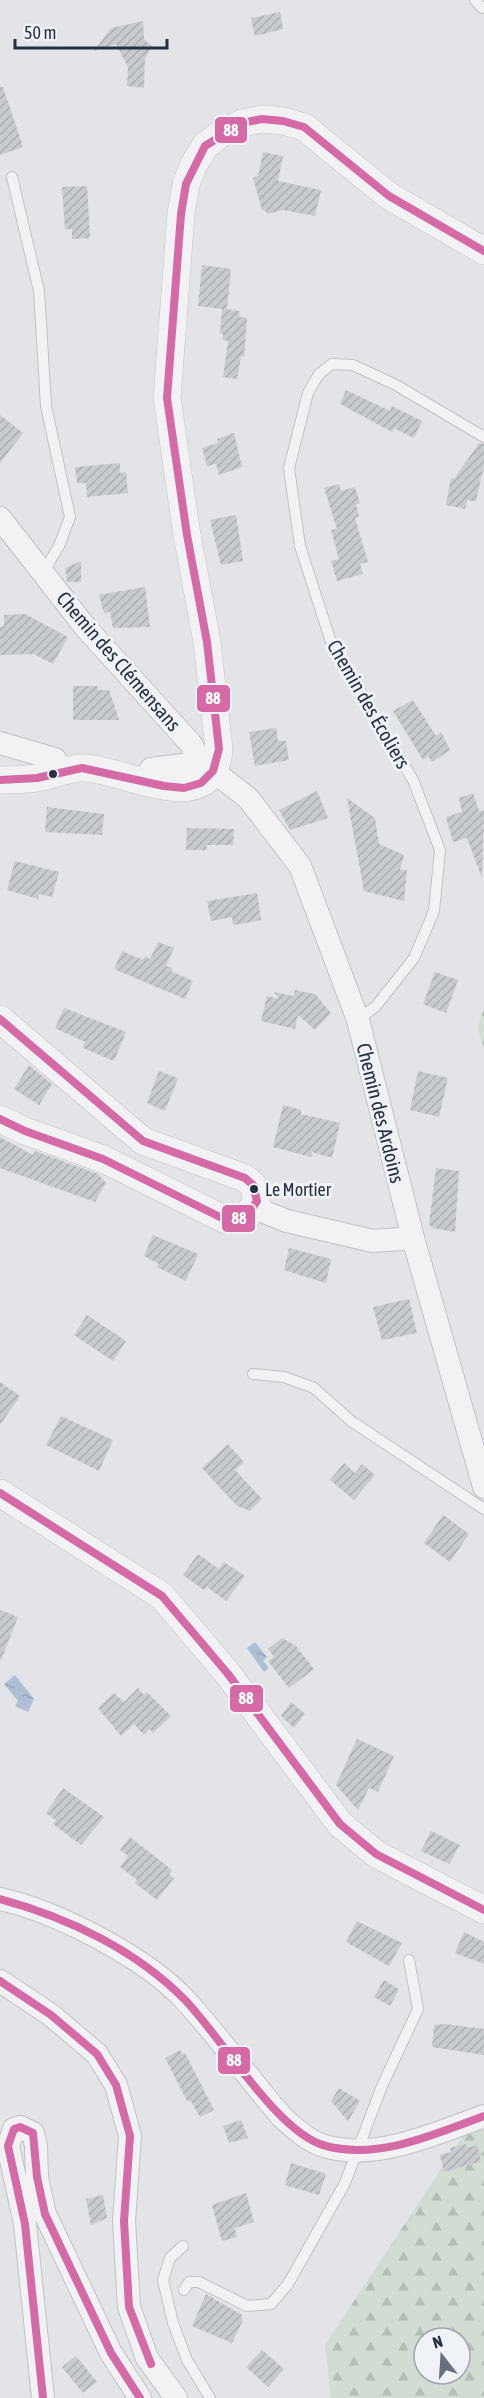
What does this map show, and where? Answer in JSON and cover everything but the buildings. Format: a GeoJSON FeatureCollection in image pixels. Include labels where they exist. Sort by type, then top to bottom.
{"type":"FeatureCollection","features":[{"type":"Feature","properties":{"kind":"street"},"geometry":{"type":"LineString","coordinates":[[0,780],[28,780],[60,770],[84,768],[142,780],[160,788],[188,787],[204,782],[214,772],[219,749],[207,642],[187,535],[167,398],[181,214],[186,184],[205,146],[222,133],[242,123],[262,119],[283,121],[304,127],[390,196],[484,251]]}},
{"type":"Feature","properties":{"kind":"street","name":"Chemin des Clémensans"},"geometry":{"type":"LineString","coordinates":[[0,518],[44,571],[86,628],[191,744],[196,754],[190,764],[151,769],[142,780]]}},
{"type":"Feature","properties":{"kind":"street"},"geometry":{"type":"LineString","coordinates":[[0,743],[55,759],[60,770]]}},
{"type":"Feature","properties":{"kind":"street","name":"Chemin des Ardoins"},"geometry":{"type":"LineString","coordinates":[[214,772],[248,798],[300,866],[358,1020],[413,1238],[484,1487]]}},
{"type":"Feature","properties":{"kind":"street"},"geometry":{"type":"LineString","coordinates":[[0,1019],[143,1141],[245,1178],[257,1194],[254,1208],[246,1217],[225,1220],[103,1159],[25,1131],[0,1119]]}},
{"type":"Feature","properties":{"kind":"street"},"geometry":{"type":"LineString","coordinates":[[254,1208],[287,1221],[372,1241],[413,1238]]}},
{"type":"Feature","properties":{"kind":"street"},"geometry":{"type":"LineString","coordinates":[[0,1493],[162,1596],[228,1674],[340,1824],[376,1854],[484,1910]]}},
{"type":"Feature","properties":{"kind":"street"},"geometry":{"type":"LineString","coordinates":[[0,1899],[23,1904],[97,1937],[150,1970],[185,1999],[243,2073],[294,2128],[326,2147],[356,2151],[395,2145],[484,2116]]}},
{"type":"Feature","properties":{"kind":"street"},"geometry":{"type":"LineString","coordinates":[[0,1981],[51,2015],[97,2054],[116,2085],[130,2136],[124,2222],[129,2307],[147,2358],[176,2398]]}},
{"type":"Feature","properties":{"kind":"street"},"geometry":{"type":"LineString","coordinates":[[43,2398],[25,2224],[8,2146],[14,2129],[20,2127],[33,2133],[36,2146],[37,2177],[45,2214],[111,2353],[140,2398]]}},
{"type":"Feature","properties":{"kind":"lane"},"geometry":{"type":"LineString","coordinates":[[12,177],[39,291],[46,406],[70,517],[59,546],[44,571]]}},
{"type":"Feature","properties":{"kind":"lane","name":"Chemin des Écoliers"},"geometry":{"type":"LineString","coordinates":[[358,1020],[376,1006],[414,958],[434,911],[440,850],[413,780],[331,642],[300,546],[289,468],[309,393],[319,374],[332,364],[353,365],[396,385],[484,437]]}},
{"type":"Feature","properties":{"kind":"lane"},"geometry":{"type":"LineString","coordinates":[[253,1374],[284,1377],[314,1389],[351,1421],[484,1509]]}},
{"type":"Feature","properties":{"kind":"lane"},"geometry":{"type":"LineString","coordinates":[[184,2290],[189,2282],[199,2282],[247,2306],[271,2304],[288,2284],[345,2183],[382,2086],[418,2009],[409,1960]]}},
{"type":"Feature","properties":{"kind":"lane"},"geometry":{"type":"LineString","coordinates":[[183,2246],[170,2258],[164,2280],[173,2323],[187,2360],[210,2398]]}},
{"type":"Feature","properties":{"kind":"green space"},"geometry":{"type":"Polygon","coordinates":[[[484,1007],[484,1050],[478,1028],[484,1007]]]}},
{"type":"Feature","properties":{"kind":"green space"},"geometry":{"type":"Polygon","coordinates":[[[484,2123],[484,2398],[331,2398],[325,2345],[462,2137],[484,2123]]]}},
{"type":"Feature","properties":{"kind":"water"},"geometry":{"type":"Polygon","coordinates":[[[255,1642],[267,1657],[263,1661],[269,1668],[264,1672],[247,1648],[255,1642]]]}},
{"type":"Feature","properties":{"kind":"water"},"geometry":{"type":"Polygon","coordinates":[[[15,1675],[34,1699],[28,1712],[15,1706],[18,1701],[4,1684],[15,1675]]]}},
{"type":"Feature","properties":{"kind":"transit line","name":"88"},"geometry":{"type":"LineString","coordinates":[[0,780],[37,778],[82,768],[164,786],[184,788],[201,783],[213,771],[219,749],[207,642],[187,535],[167,398],[181,214],[186,184],[205,146],[242,123],[262,119],[283,121],[304,127],[389,196],[484,251]]}},
{"type":"Feature","properties":{"kind":"transit line","name":"88"},"geometry":{"type":"LineString","coordinates":[[0,1019],[143,1141],[245,1178],[253,1185],[257,1201],[246,1217],[226,1220],[103,1159],[25,1131],[0,1119]]}},
{"type":"Feature","properties":{"kind":"transit line","name":"88"},"geometry":{"type":"LineString","coordinates":[[0,1493],[162,1596],[228,1674],[340,1824],[376,1854],[484,1910]]}},
{"type":"Feature","properties":{"kind":"transit line","name":"88"},"geometry":{"type":"LineString","coordinates":[[0,1899],[25,1906],[75,1926],[123,1951],[166,1982],[200,2017],[270,2105],[308,2138],[326,2146],[366,2150],[406,2143],[484,2116]]}},
{"type":"Feature","properties":{"kind":"transit line","name":"88"},"geometry":{"type":"LineString","coordinates":[[0,1981],[51,2015],[97,2054],[116,2085],[130,2136],[124,2221],[129,2307],[151,2364]]}},
{"type":"Feature","properties":{"kind":"transit line","name":"88"},"geometry":{"type":"LineString","coordinates":[[43,2398],[25,2224],[8,2146],[14,2129],[20,2127],[33,2133],[37,2177],[45,2214],[111,2353],[140,2398]]}},
{"type":"Feature","properties":{"kind":"place","name":"Le Mortier"},"geometry":{"type":"Point","coordinates":[254,1189]}}]}
